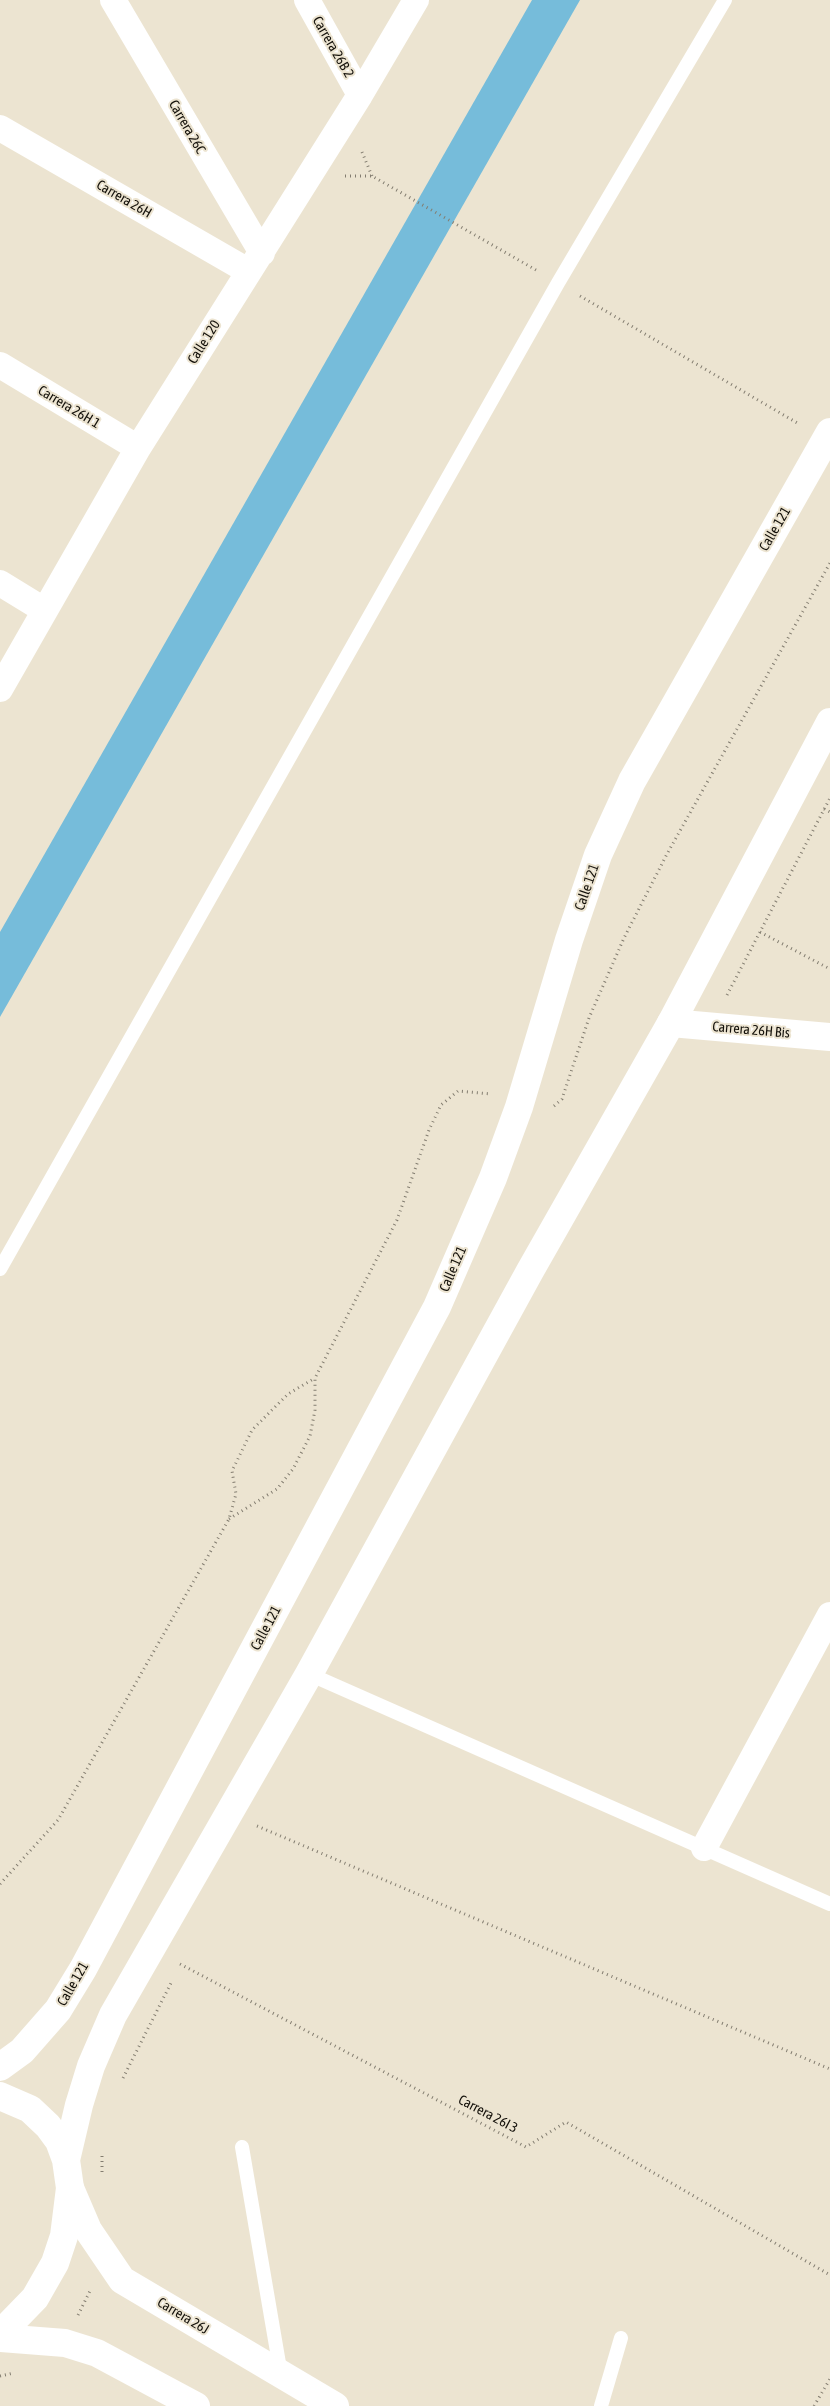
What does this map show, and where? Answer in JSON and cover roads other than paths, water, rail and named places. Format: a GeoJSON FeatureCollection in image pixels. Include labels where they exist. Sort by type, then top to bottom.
{"type":"FeatureCollection","features":[{"type":"Feature","properties":{"kind":"main road","name":"Calle 121"},"geometry":{"type":"LineString","coordinates":[[0,2067],[22,2051],[58,2010],[127,1887],[437,1307],[492,1178],[519,1107],[569,940],[598,855],[632,781],[828,436]]}},
{"type":"Feature","properties":{"kind":"main road"},"geometry":{"type":"LineString","coordinates":[[66,2160],[84,2089],[113,2015],[309,1674],[530,1271],[672,1022],[830,722]]}},
{"type":"Feature","properties":{"kind":"main road","name":"Carrera 26H Bis"},"geometry":{"type":"LineString","coordinates":[[672,1022],[830,1037]]}},
{"type":"Feature","properties":{"kind":"main road"},"geometry":{"type":"LineString","coordinates":[[0,2096],[30,2109],[40,2116],[59,2141],[66,2160],[70,2188],[66,2228],[55,2263],[35,2298],[0,2336]]}},
{"type":"Feature","properties":{"kind":"main road","name":"Carrera 26J"},"geometry":{"type":"LineString","coordinates":[[70,2188],[88,2230],[105,2258],[122,2280],[335,2406]]}},
{"type":"Feature","properties":{"kind":"main road"},"geometry":{"type":"LineString","coordinates":[[0,2336],[65,2343],[97,2353],[196,2406]]}},
{"type":"Feature","properties":{"kind":"street","name":"Carrera 26C"},"geometry":{"type":"LineString","coordinates":[[113,0],[255,262]]}},
{"type":"Feature","properties":{"kind":"street","name":"Carrera 26B 2"},"geometry":{"type":"LineString","coordinates":[[307,0],[360,95]]}},
{"type":"Feature","properties":{"kind":"street","name":"Calle 120"},"geometry":{"type":"LineString","coordinates":[[0,689],[138,448],[360,95],[416,0]]}},
{"type":"Feature","properties":{"kind":"street","name":"Carrera 26H"},"geometry":{"type":"LineString","coordinates":[[0,128],[255,262]]}},
{"type":"Feature","properties":{"kind":"street","name":"Carrera 26H 1"},"geometry":{"type":"LineString","coordinates":[[0,365],[138,448]]}},
{"type":"Feature","properties":{"kind":"street"},"geometry":{"type":"LineString","coordinates":[[0,583],[44,610]]}},
{"type":"Feature","properties":{"kind":"street"},"geometry":{"type":"LineString","coordinates":[[704,1848],[830,1615]]}},
{"type":"Feature","properties":{"kind":"lane"},"geometry":{"type":"LineString","coordinates":[[0,1269],[558,283],[725,0]]}},
{"type":"Feature","properties":{"kind":"lane"},"geometry":{"type":"LineString","coordinates":[[309,1674],[830,1904]]}},
{"type":"Feature","properties":{"kind":"lane"},"geometry":{"type":"LineString","coordinates":[[242,2146],[281,2375]]}},
{"type":"Feature","properties":{"kind":"lane"},"geometry":{"type":"LineString","coordinates":[[601,2406],[621,2338]]}},
{"type":"Feature","properties":{"kind":"water"},"geometry":{"type":"Polygon","coordinates":[[[532,0],[580,0],[0,1017],[0,932],[532,0]]]}}]}
